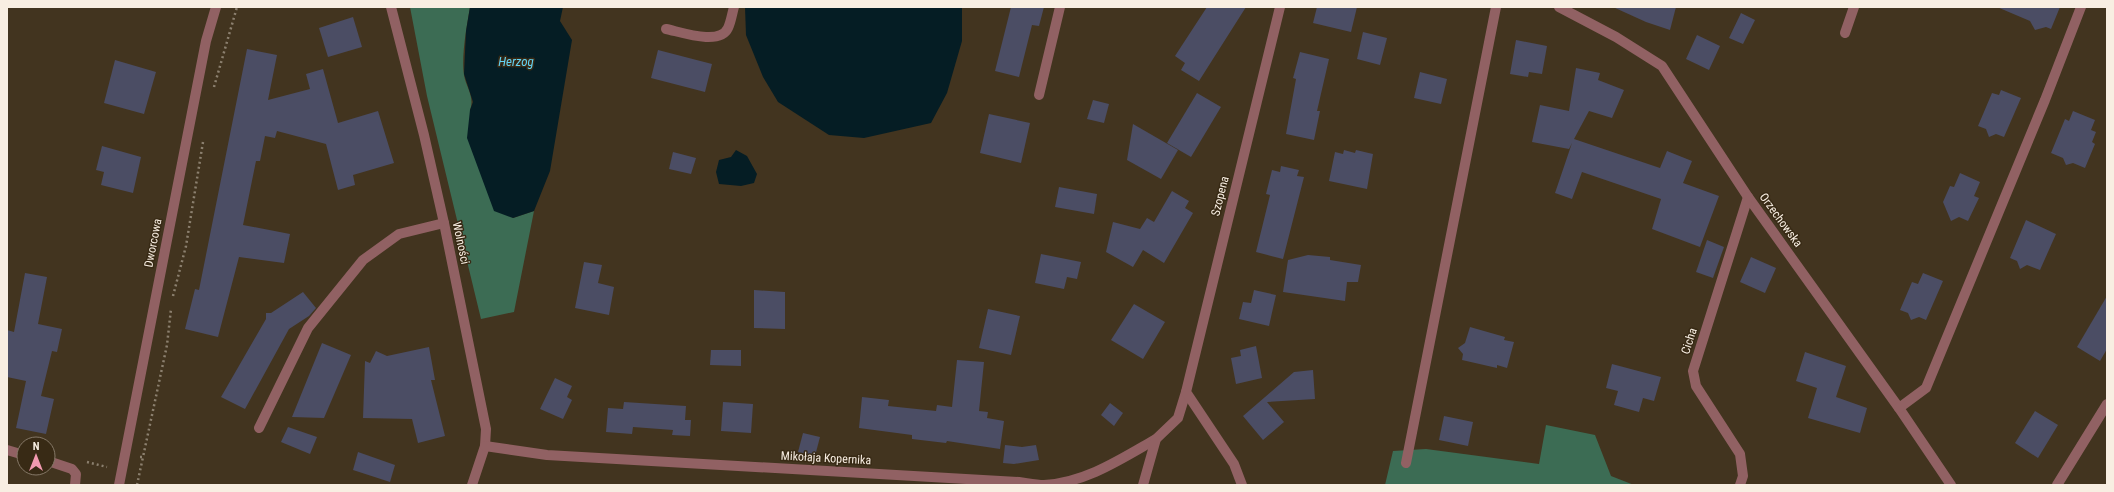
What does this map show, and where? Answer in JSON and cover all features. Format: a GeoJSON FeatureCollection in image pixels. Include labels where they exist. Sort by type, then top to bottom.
{"type":"FeatureCollection","features":[{"type":"Feature","properties":{"kind":"street","name":"Dworcowa"},"geometry":{"type":"LineString","coordinates":[[118,485],[206,41],[216,7]]}},
{"type":"Feature","properties":{"kind":"street","name":"Wolności"},"geometry":{"type":"LineString","coordinates":[[391,7],[424,135],[444,223],[486,429],[485,446],[472,485]]}},
{"type":"Feature","properties":{"kind":"street"},"geometry":{"type":"LineString","coordinates":[[666,29],[706,38],[719,36],[728,28],[734,7]]}},
{"type":"Feature","properties":{"kind":"street"},"geometry":{"type":"LineString","coordinates":[[1039,95],[1060,7]]}},
{"type":"Feature","properties":{"kind":"street","name":"Szopena"},"geometry":{"type":"LineString","coordinates":[[1156,439],[1178,418],[1186,392],[1280,7]]}},
{"type":"Feature","properties":{"kind":"street"},"geometry":{"type":"LineString","coordinates":[[1406,463],[1496,7]]}},
{"type":"Feature","properties":{"kind":"street","name":"Orzechowska"},"geometry":{"type":"LineString","coordinates":[[1559,7],[1616,37],[1662,66],[1748,197],[1899,408],[1952,485]]}},
{"type":"Feature","properties":{"kind":"street"},"geometry":{"type":"LineString","coordinates":[[1845,34],[1854,7]]}},
{"type":"Feature","properties":{"kind":"street"},"geometry":{"type":"LineString","coordinates":[[1899,408],[1926,388],[2036,122],[2081,7]]}},
{"type":"Feature","properties":{"kind":"street","name":"Cicha"},"geometry":{"type":"LineString","coordinates":[[1740,485],[1743,476],[1740,454],[1696,386],[1693,372],[1748,197]]}},
{"type":"Feature","properties":{"kind":"street"},"geometry":{"type":"LineString","coordinates":[[259,428],[308,328],[363,260],[399,234],[444,223]]}},
{"type":"Feature","properties":{"kind":"street"},"geometry":{"type":"LineString","coordinates":[[1186,392],[1234,464],[1242,485]]}},
{"type":"Feature","properties":{"kind":"street"},"geometry":{"type":"LineString","coordinates":[[2057,485],[2107,404]]}},
{"type":"Feature","properties":{"kind":"street"},"geometry":{"type":"LineString","coordinates":[[1143,485],[1156,439]]}},
{"type":"Feature","properties":{"kind":"street","name":"Mikołaja Kopernika"},"geometry":{"type":"LineString","coordinates":[[485,446],[547,455],[1011,481],[1043,485],[1066,482],[1109,466],[1156,439]]}},
{"type":"Feature","properties":{"kind":"street"},"geometry":{"type":"LineString","coordinates":[[56,464],[72,469],[76,474],[75,485]]}},
{"type":"Feature","properties":{"kind":"path"},"geometry":{"type":"LineString","coordinates":[[213,92],[237,7]]}},
{"type":"Feature","properties":{"kind":"path"},"geometry":{"type":"LineString","coordinates":[[173,298],[186,246],[203,139]]}},
{"type":"Feature","properties":{"kind":"path"},"geometry":{"type":"LineString","coordinates":[[137,485],[167,345],[172,304]]}},
{"type":"Feature","properties":{"kind":"path"},"geometry":{"type":"LineString","coordinates":[[138,458],[143,457]]}},
{"type":"Feature","properties":{"kind":"path"},"geometry":{"type":"LineString","coordinates":[[88,463],[106,467]]}},
{"type":"Feature","properties":{"kind":"green space"},"geometry":{"type":"Polygon","coordinates":[[[410,7],[470,7],[463,67],[465,79],[470,92],[470,110],[513,218],[534,211],[514,312],[481,319],[427,96],[410,7]]]}},
{"type":"Feature","properties":{"kind":"green space"},"geometry":{"type":"Polygon","coordinates":[[[1546,425],[1595,435],[1611,476],[1634,485],[1385,485],[1393,451],[1426,449],[1539,464],[1546,425]]]}},
{"type":"Feature","properties":{"kind":"water","name":"Herzog"},"geometry":{"type":"Polygon","coordinates":[[[470,7],[563,7],[560,21],[572,40],[550,171],[534,211],[513,218],[494,211],[467,138],[470,110],[473,102],[464,74],[466,31],[470,7]]]}},
{"type":"Feature","properties":{"kind":"water"},"geometry":{"type":"Polygon","coordinates":[[[745,7],[962,7],[962,41],[947,93],[931,123],[864,138],[829,135],[778,102],[763,77],[746,35],[745,7]]]}},
{"type":"Feature","properties":{"kind":"water"},"geometry":{"type":"Polygon","coordinates":[[[736,150],[747,156],[757,174],[754,183],[741,186],[719,184],[716,172],[719,160],[731,157],[736,150]]]}},
{"type":"Feature","properties":{"kind":"building"},"geometry":{"type":"Polygon","coordinates":[[[1011,7],[1044,7],[1039,26],[1032,25],[1019,77],[995,71],[1011,7]]]}},
{"type":"Feature","properties":{"kind":"building"},"geometry":{"type":"Polygon","coordinates":[[[1207,7],[1246,7],[1199,81],[1181,70],[1185,63],[1175,56],[1207,7]]]}},
{"type":"Feature","properties":{"kind":"building"},"geometry":{"type":"Polygon","coordinates":[[[1317,7],[1357,7],[1351,32],[1313,23],[1317,7]]]}},
{"type":"Feature","properties":{"kind":"building"},"geometry":{"type":"Polygon","coordinates":[[[1613,7],[1676,7],[1670,30],[1646,22],[1613,7]]]}},
{"type":"Feature","properties":{"kind":"building"},"geometry":{"type":"Polygon","coordinates":[[[1997,7],[2060,7],[2051,29],[2046,27],[2035,30],[2030,21],[1997,7]]]}},
{"type":"Feature","properties":{"kind":"building"},"geometry":{"type":"Polygon","coordinates":[[[1741,13],[1755,20],[1743,44],[1729,38],[1741,13]]]}},
{"type":"Feature","properties":{"kind":"building"},"geometry":{"type":"Polygon","coordinates":[[[353,17],[362,47],[328,57],[319,28],[353,17]]]}},
{"type":"Feature","properties":{"kind":"building"},"geometry":{"type":"Polygon","coordinates":[[[1363,32],[1387,38],[1380,65],[1357,59],[1363,32]]]}},
{"type":"Feature","properties":{"kind":"building"},"geometry":{"type":"Polygon","coordinates":[[[1697,35],[1720,46],[1709,70],[1686,59],[1697,35]]]}},
{"type":"Feature","properties":{"kind":"building"},"geometry":{"type":"Polygon","coordinates":[[[1516,40],[1547,46],[1542,74],[1529,72],[1528,77],[1510,74],[1516,40]]]}},
{"type":"Feature","properties":{"kind":"building"},"geometry":{"type":"Polygon","coordinates":[[[247,49],[277,55],[268,100],[310,89],[306,74],[323,69],[338,123],[378,111],[394,163],[353,175],[355,185],[338,190],[326,144],[277,131],[275,138],[265,136],[260,161],[256,161],[243,225],[290,234],[284,263],[239,257],[218,337],[185,329],[195,289],[199,290],[247,49]]]}},
{"type":"Feature","properties":{"kind":"building"},"geometry":{"type":"Polygon","coordinates":[[[658,50],[712,64],[705,92],[651,78],[658,50]]]}},
{"type":"Feature","properties":{"kind":"building"},"geometry":{"type":"Polygon","coordinates":[[[1300,52],[1329,59],[1317,111],[1320,111],[1314,140],[1286,134],[1296,79],[1293,78],[1300,52]]]}},
{"type":"Feature","properties":{"kind":"building"},"geometry":{"type":"Polygon","coordinates":[[[115,60],[156,72],[144,114],[104,103],[115,60]]]}},
{"type":"Feature","properties":{"kind":"building"},"geometry":{"type":"Polygon","coordinates":[[[1576,68],[1600,73],[1598,80],[1624,90],[1612,118],[1589,111],[1574,139],[1660,168],[1667,151],[1692,161],[1683,183],[1719,196],[1700,247],[1652,229],[1661,199],[1582,172],[1572,199],[1555,193],[1572,143],[1569,149],[1532,142],[1540,105],[1569,111],[1576,68]]]}},
{"type":"Feature","properties":{"kind":"building"},"geometry":{"type":"Polygon","coordinates":[[[1420,72],[1447,79],[1441,104],[1414,98],[1420,72]]]}},
{"type":"Feature","properties":{"kind":"building"},"geometry":{"type":"Polygon","coordinates":[[[2001,90],[2021,98],[2004,137],[1996,134],[1989,137],[1986,129],[1978,126],[1992,93],[1999,95],[2001,90]]]}},
{"type":"Feature","properties":{"kind":"building"},"geometry":{"type":"Polygon","coordinates":[[[1197,93],[1221,107],[1191,157],[1167,143],[1197,93]]]}},
{"type":"Feature","properties":{"kind":"building"},"geometry":{"type":"Polygon","coordinates":[[[1093,100],[1109,104],[1104,123],[1087,119],[1093,100]]]}},
{"type":"Feature","properties":{"kind":"building"},"geometry":{"type":"Polygon","coordinates":[[[2073,111],[2095,120],[2091,130],[2096,132],[2092,142],[2095,144],[2085,168],[2073,163],[2066,165],[2063,158],[2051,153],[2065,119],[2069,121],[2073,111]]]}},
{"type":"Feature","properties":{"kind":"building"},"geometry":{"type":"Polygon","coordinates":[[[989,114],[1030,123],[1021,163],[980,153],[989,114]]]}},
{"type":"Feature","properties":{"kind":"building"},"geometry":{"type":"Polygon","coordinates":[[[1133,124],[1178,150],[1161,179],[1127,160],[1133,124]]]}},
{"type":"Feature","properties":{"kind":"building"},"geometry":{"type":"Polygon","coordinates":[[[102,146],[141,157],[133,193],[101,185],[104,172],[96,170],[102,146]]]}},
{"type":"Feature","properties":{"kind":"building"},"geometry":{"type":"Polygon","coordinates":[[[1344,150],[1355,153],[1356,150],[1373,154],[1367,189],[1329,181],[1335,152],[1343,154],[1344,150]]]}},
{"type":"Feature","properties":{"kind":"building"},"geometry":{"type":"Polygon","coordinates":[[[673,152],[696,158],[691,174],[669,169],[673,152]]]}},
{"type":"Feature","properties":{"kind":"building"},"geometry":{"type":"Polygon","coordinates":[[[1281,166],[1299,170],[1297,176],[1304,177],[1283,259],[1256,252],[1270,195],[1266,194],[1272,170],[1280,172],[1281,166]]]}},
{"type":"Feature","properties":{"kind":"building"},"geometry":{"type":"Polygon","coordinates":[[[1960,173],[1980,182],[1974,196],[1979,198],[1968,221],[1959,217],[1951,221],[1943,202],[1950,186],[1954,187],[1960,173]]]}},
{"type":"Feature","properties":{"kind":"building"},"geometry":{"type":"Polygon","coordinates":[[[1059,187],[1097,194],[1094,214],[1055,207],[1059,187]]]}},
{"type":"Feature","properties":{"kind":"building"},"geometry":{"type":"Polygon","coordinates":[[[1172,191],[1189,201],[1185,208],[1193,213],[1164,263],[1143,250],[1133,267],[1106,252],[1113,222],[1140,229],[1147,218],[1154,222],[1172,191]]]}},
{"type":"Feature","properties":{"kind":"building"},"geometry":{"type":"Polygon","coordinates":[[[2026,220],[2056,234],[2040,270],[2027,265],[2020,269],[2017,261],[2010,258],[2026,220]]]}},
{"type":"Feature","properties":{"kind":"building"},"geometry":{"type":"Polygon","coordinates":[[[1707,240],[1724,247],[1713,278],[1696,272],[1707,240]]]}},
{"type":"Feature","properties":{"kind":"building"},"geometry":{"type":"Polygon","coordinates":[[[1041,254],[1081,262],[1077,279],[1067,277],[1064,289],[1035,283],[1041,254]]]}},
{"type":"Feature","properties":{"kind":"building"},"geometry":{"type":"Polygon","coordinates":[[[1308,255],[1330,257],[1330,260],[1361,265],[1358,282],[1347,282],[1345,301],[1283,292],[1288,260],[1308,255]]]}},
{"type":"Feature","properties":{"kind":"building"},"geometry":{"type":"Polygon","coordinates":[[[1751,257],[1776,268],[1765,293],[1740,282],[1751,257]]]}},
{"type":"Feature","properties":{"kind":"building"},"geometry":{"type":"Polygon","coordinates":[[[584,262],[602,265],[598,283],[614,287],[609,315],[575,308],[584,262]]]}},
{"type":"Feature","properties":{"kind":"building"},"geometry":{"type":"Polygon","coordinates":[[[25,273],[47,277],[38,324],[62,329],[57,352],[52,351],[41,396],[54,399],[46,434],[16,428],[26,381],[7,377],[7,330],[14,332],[25,273]]]}},
{"type":"Feature","properties":{"kind":"building"},"geometry":{"type":"Polygon","coordinates":[[[1923,273],[1943,281],[1926,320],[1919,317],[1911,320],[1908,313],[1900,310],[1912,282],[1918,284],[1923,273]]]}},
{"type":"Feature","properties":{"kind":"building"},"geometry":{"type":"Polygon","coordinates":[[[754,290],[785,292],[785,329],[754,328],[754,290]]]}},
{"type":"Feature","properties":{"kind":"building"},"geometry":{"type":"Polygon","coordinates":[[[1254,290],[1276,295],[1269,326],[1239,319],[1243,302],[1251,303],[1254,290]]]}},
{"type":"Feature","properties":{"kind":"building"},"geometry":{"type":"Polygon","coordinates":[[[303,292],[316,308],[309,316],[289,329],[245,409],[221,397],[266,319],[266,313],[271,313],[303,292]]]}},
{"type":"Feature","properties":{"kind":"building"},"geometry":{"type":"Polygon","coordinates":[[[2107,296],[2107,349],[2100,361],[2077,347],[2107,296]]]}},
{"type":"Feature","properties":{"kind":"building"},"geometry":{"type":"Polygon","coordinates":[[[1134,304],[1165,322],[1143,359],[1111,340],[1134,304]]]}},
{"type":"Feature","properties":{"kind":"building"},"geometry":{"type":"Polygon","coordinates":[[[988,309],[1020,316],[1011,355],[979,348],[988,309]]]}},
{"type":"Feature","properties":{"kind":"building"},"geometry":{"type":"Polygon","coordinates":[[[1470,327],[1505,337],[1504,340],[1514,342],[1507,368],[1497,365],[1497,368],[1462,360],[1463,354],[1458,348],[1465,343],[1470,327]]]}},
{"type":"Feature","properties":{"kind":"building"},"geometry":{"type":"Polygon","coordinates":[[[322,343],[351,355],[324,418],[292,417],[322,343]]]}},
{"type":"Feature","properties":{"kind":"building"},"geometry":{"type":"Polygon","coordinates":[[[1256,346],[1262,378],[1236,384],[1231,358],[1241,356],[1240,350],[1256,346]]]}},
{"type":"Feature","properties":{"kind":"building"},"geometry":{"type":"Polygon","coordinates":[[[429,347],[435,380],[431,380],[445,436],[418,443],[412,419],[363,418],[365,361],[370,363],[376,351],[387,356],[429,347]]]}},
{"type":"Feature","properties":{"kind":"building"},"geometry":{"type":"Polygon","coordinates":[[[711,350],[741,350],[741,366],[710,365],[711,350]]]}},
{"type":"Feature","properties":{"kind":"building"},"geometry":{"type":"Polygon","coordinates":[[[1805,352],[1846,366],[1836,397],[1867,408],[1860,433],[1808,418],[1817,388],[1796,381],[1805,352]]]}},
{"type":"Feature","properties":{"kind":"building"},"geometry":{"type":"Polygon","coordinates":[[[957,360],[984,362],[979,411],[988,412],[987,418],[1004,421],[1000,449],[947,441],[946,443],[912,439],[912,435],[859,428],[862,397],[889,400],[888,406],[936,411],[937,405],[952,407],[957,360]]]}},
{"type":"Feature","properties":{"kind":"building"},"geometry":{"type":"Polygon","coordinates":[[[1612,364],[1661,377],[1654,401],[1643,398],[1639,412],[1614,405],[1618,391],[1606,388],[1612,364]]]}},
{"type":"Feature","properties":{"kind":"building"},"geometry":{"type":"Polygon","coordinates":[[[1313,370],[1315,399],[1267,402],[1284,422],[1263,440],[1243,416],[1294,372],[1313,370]]]}},
{"type":"Feature","properties":{"kind":"building"},"geometry":{"type":"Polygon","coordinates":[[[555,378],[572,386],[567,397],[572,400],[563,419],[540,409],[555,378]]]}},
{"type":"Feature","properties":{"kind":"building"},"geometry":{"type":"Polygon","coordinates":[[[624,402],[686,406],[685,420],[691,420],[690,436],[672,435],[673,430],[633,427],[632,434],[606,432],[608,408],[623,409],[624,402]]]}},
{"type":"Feature","properties":{"kind":"building"},"geometry":{"type":"Polygon","coordinates":[[[723,402],[753,404],[751,433],[721,431],[723,402]]]}},
{"type":"Feature","properties":{"kind":"building"},"geometry":{"type":"Polygon","coordinates":[[[1110,403],[1123,413],[1114,426],[1101,415],[1110,403]]]}},
{"type":"Feature","properties":{"kind":"building"},"geometry":{"type":"Polygon","coordinates":[[[2035,411],[2058,425],[2038,458],[2015,443],[2035,411]]]}},
{"type":"Feature","properties":{"kind":"building"},"geometry":{"type":"Polygon","coordinates":[[[1444,416],[1473,422],[1468,446],[1439,440],[1444,416]]]}},
{"type":"Feature","properties":{"kind":"building"},"geometry":{"type":"Polygon","coordinates":[[[288,427],[317,437],[310,454],[281,442],[288,427]]]}},
{"type":"Feature","properties":{"kind":"building"},"geometry":{"type":"Polygon","coordinates":[[[803,433],[820,437],[815,456],[798,452],[803,433]]]}},
{"type":"Feature","properties":{"kind":"building"},"geometry":{"type":"Polygon","coordinates":[[[1005,445],[1022,447],[1036,445],[1039,460],[1014,464],[1003,463],[1005,445]]]}},
{"type":"Feature","properties":{"kind":"building"},"geometry":{"type":"Polygon","coordinates":[[[358,452],[395,465],[390,482],[353,470],[358,452]]]}}]}
